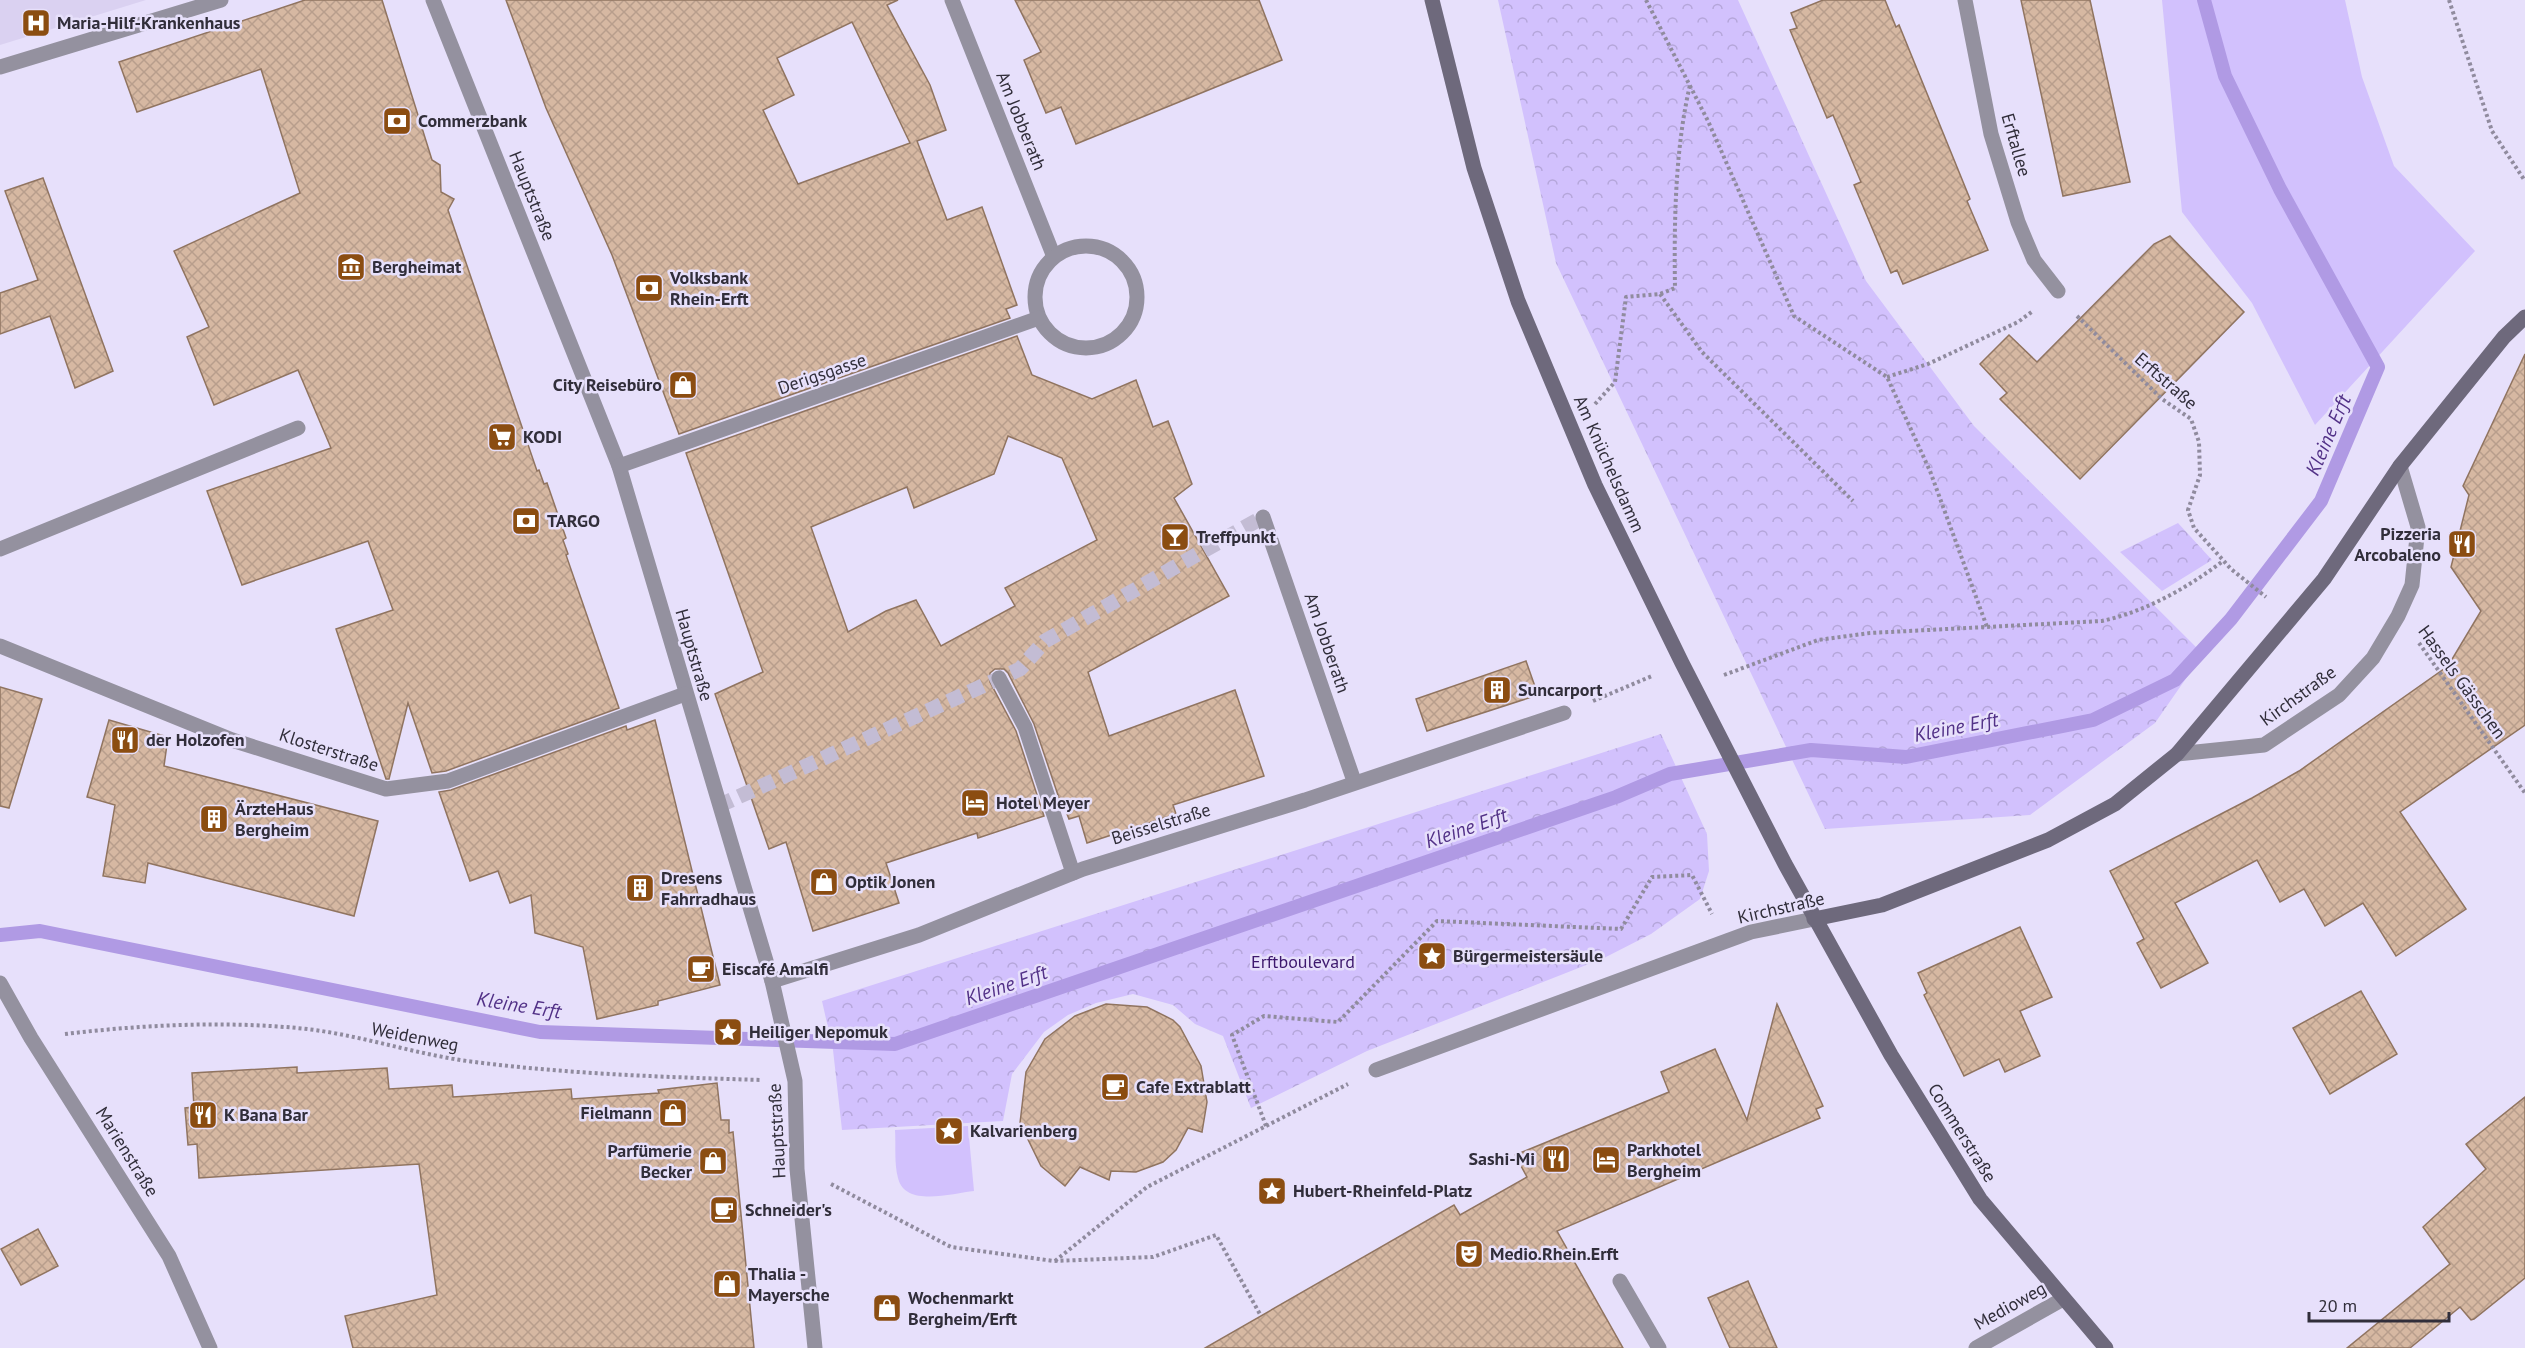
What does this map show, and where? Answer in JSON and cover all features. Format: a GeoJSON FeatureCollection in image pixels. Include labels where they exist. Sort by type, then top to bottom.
{"type":"FeatureCollection","features":[{"type":"Feature","properties":{"kind":"main road","name":"Am Knüchelsdamm"},"geometry":{"type":"LineString","coordinates":[[1432,0],[1481,190],[1518,302],[1571,432],[1682,663],[1814,919]]}},
{"type":"Feature","properties":{"kind":"main road","name":"Kirchstraße"},"geometry":{"type":"LineString","coordinates":[[1814,919],[1882,905],[2048,840],[2115,804],[2177,754],[2324,579],[2400,466],[2504,337],[2525,317]]}},
{"type":"Feature","properties":{"kind":"main road","name":"Commerstraße"},"geometry":{"type":"LineString","coordinates":[[1814,919],[1872,1025],[1980,1199],[2106,1348]]}},
{"type":"Feature","properties":{"kind":"street"},"geometry":{"type":"LineString","coordinates":[[0,67],[221,0]]}},
{"type":"Feature","properties":{"kind":"street","name":"Hauptstraße"},"geometry":{"type":"LineString","coordinates":[[433,0],[619,466],[772,981],[795,1081],[797,1169],[815,1348]]}},
{"type":"Feature","properties":{"kind":"street","name":"Am Jobberath"},"geometry":{"type":"LineString","coordinates":[[952,0],[1054,257]]}},
{"type":"Feature","properties":{"kind":"street","name":"Erftallee"},"geometry":{"type":"LineString","coordinates":[[1965,0],[1991,134],[2018,222],[2034,260],[2058,291]]}},
{"type":"Feature","properties":{"kind":"street"},"geometry":{"type":"LineString","coordinates":[[1087,245],[1101,247],[1116,255],[1129,268],[1135,280],[1137,298],[1132,321],[1120,335],[1106,345],[1092,348],[1074,347],[1058,340],[1045,328],[1039,318],[1035,301],[1036,284],[1044,267],[1054,257],[1070,248],[1087,245]]}},
{"type":"Feature","properties":{"kind":"street","name":"Derigsgasse"},"geometry":{"type":"LineString","coordinates":[[619,466],[1039,318]]}},
{"type":"Feature","properties":{"kind":"street"},"geometry":{"type":"LineString","coordinates":[[0,549],[298,428]]}},
{"type":"Feature","properties":{"kind":"street","name":"Kirchstraße"},"geometry":{"type":"LineString","coordinates":[[2177,754],[2264,746],[2339,695],[2373,658],[2398,616],[2412,585],[2418,527],[2400,466]]}},
{"type":"Feature","properties":{"kind":"street","name":"Am Jobberath"},"geometry":{"type":"LineString","coordinates":[[1263,518],[1354,782]]}},
{"type":"Feature","properties":{"kind":"street","name":"Klosterstraße"},"geometry":{"type":"LineString","coordinates":[[0,646],[232,740],[386,789],[448,781],[685,693]]}},
{"type":"Feature","properties":{"kind":"street"},"geometry":{"type":"LineString","coordinates":[[999,678],[1025,727],[1073,873]]}},
{"type":"Feature","properties":{"kind":"street","name":"Beisselstraße"},"geometry":{"type":"LineString","coordinates":[[772,981],[919,935],[1073,873],[1564,713]]}},
{"type":"Feature","properties":{"kind":"street","name":"Kirchstraße"},"geometry":{"type":"LineString","coordinates":[[1376,1070],[1751,932],[1814,919]]}},
{"type":"Feature","properties":{"kind":"street","name":"Marienstraße"},"geometry":{"type":"LineString","coordinates":[[0,983],[31,1038],[169,1256],[202,1325],[210,1348]]}},
{"type":"Feature","properties":{"kind":"street"},"geometry":{"type":"LineString","coordinates":[[1620,1281],[1659,1348]]}},
{"type":"Feature","properties":{"kind":"street","name":"Medioweg"},"geometry":{"type":"LineString","coordinates":[[1976,1348],[2063,1299]]}},
{"type":"Feature","properties":{"kind":"path"},"geometry":{"type":"LineString","coordinates":[[1646,0],[1690,84],[1794,316],[1887,377],[1930,471],[1987,627]]}},
{"type":"Feature","properties":{"kind":"path"},"geometry":{"type":"LineString","coordinates":[[2449,0],[2492,131],[2525,181]]}},
{"type":"Feature","properties":{"kind":"path"},"geometry":{"type":"LineString","coordinates":[[1571,432],[1615,382],[1626,297],[1660,294],[1675,288],[1674,251],[1682,118],[1690,84]]}},
{"type":"Feature","properties":{"kind":"path"},"geometry":{"type":"LineString","coordinates":[[1887,377],[1928,364],[2018,322],[2058,291]]}},
{"type":"Feature","properties":{"kind":"path","name":"Erftstraße"},"geometry":{"type":"LineString","coordinates":[[2058,291],[2082,322],[2113,352],[2162,399],[2191,419],[2199,442],[2200,475],[2188,510],[2194,528],[2231,569],[2263,594]]}},
{"type":"Feature","properties":{"kind":"path"},"geometry":{"type":"LineString","coordinates":[[1660,294],[1702,352],[1853,501]]}},
{"type":"Feature","properties":{"kind":"path"},"geometry":{"type":"LineString","coordinates":[[1693,685],[1818,640],[1870,633],[1928,632],[2102,621],[2128,615],[2200,578],[2223,561]]}},
{"type":"Feature","properties":{"kind":"path","name":"Hassels Gässchen"},"geometry":{"type":"LineString","coordinates":[[2398,616],[2525,794]]}},
{"type":"Feature","properties":{"kind":"path"},"geometry":{"type":"LineString","coordinates":[[1564,713],[1682,663]]}},
{"type":"Feature","properties":{"kind":"path"},"geometry":{"type":"LineString","coordinates":[[1266,1126],[1232,1035],[1264,1016],[1338,1022],[1437,921],[1621,929],[1652,878],[1692,875],[1727,941]]}},
{"type":"Feature","properties":{"kind":"path","name":"Weidenweg"},"geometry":{"type":"LineString","coordinates":[[31,1038],[118,1029],[230,1025],[298,1028],[465,1061],[599,1075],[795,1081]]}},
{"type":"Feature","properties":{"kind":"path"},"geometry":{"type":"LineString","coordinates":[[1054,1261],[1147,1187],[1376,1070]]}},
{"type":"Feature","properties":{"kind":"path"},"geometry":{"type":"LineString","coordinates":[[797,1169],[951,1247],[1054,1261],[1153,1257],[1216,1235],[1261,1316]]}},
{"type":"Feature","properties":{"kind":"shaded area","name":"Maria-Hilf-Krankenhaus"},"geometry":{"type":"Polygon","coordinates":[[[0,0],[146,0],[0,45],[0,0]]]}},
{"type":"Feature","properties":{"kind":"green space"},"geometry":{"type":"Polygon","coordinates":[[[1498,0],[1738,0],[1866,281],[1974,426],[2203,654],[2155,723],[2030,815],[1825,829],[1556,263],[1498,0]]]}},
{"type":"Feature","properties":{"kind":"green space"},"geometry":{"type":"Polygon","coordinates":[[[2162,0],[2345,0],[2362,77],[2394,166],[2475,251],[2315,425],[2252,303],[2182,212],[2162,0]]]}},
{"type":"Feature","properties":{"kind":"green space"},"geometry":{"type":"Polygon","coordinates":[[[2178,523],[2212,560],[2162,591],[2120,552],[2178,523]]]}},
{"type":"Feature","properties":{"kind":"green space","name":"Erftboulevard"},"geometry":{"type":"Polygon","coordinates":[[[1661,734],[1707,834],[1709,871],[1700,899],[1651,934],[1604,958],[1367,1051],[1251,1108],[1223,1036],[1195,1024],[1173,1005],[1133,994],[1096,1003],[1068,1015],[1044,1032],[1012,1074],[1003,1121],[842,1130],[833,1050],[822,1001],[1661,734]]]}},
{"type":"Feature","properties":{"kind":"green space"},"geometry":{"type":"Polygon","coordinates":[[[968,1126],[974,1191],[943,1196],[920,1196],[902,1187],[896,1166],[895,1130],[968,1126]]]}},
{"type":"Feature","properties":{"kind":"building"},"geometry":{"type":"Polygon","coordinates":[[[305,0],[382,0],[432,160],[440,165],[441,192],[454,199],[448,210],[537,471],[539,470],[544,484],[547,483],[566,538],[563,540],[568,554],[566,555],[619,708],[446,771],[432,773],[408,703],[389,779],[386,779],[336,629],[393,610],[368,541],[242,585],[207,491],[331,448],[298,370],[214,405],[187,337],[209,327],[174,251],[300,193],[261,69],[137,112],[119,62],[305,0]]]}},
{"type":"Feature","properties":{"kind":"building"},"geometry":{"type":"Polygon","coordinates":[[[506,0],[898,0],[887,5],[930,85],[946,130],[917,141],[947,220],[982,207],[1017,305],[1006,309],[1010,318],[679,434],[612,255],[546,108],[506,0]],[[852,22],[777,58],[794,95],[763,110],[798,184],[910,143],[852,22]]]}},
{"type":"Feature","properties":{"kind":"building"},"geometry":{"type":"Polygon","coordinates":[[[1015,0],[1259,0],[1282,60],[1076,144],[1061,107],[1046,113],[1024,60],[1041,52],[1015,0]]]}},
{"type":"Feature","properties":{"kind":"building"},"geometry":{"type":"Polygon","coordinates":[[[1823,0],[1885,0],[1896,27],[1899,25],[1970,199],[1967,201],[1988,250],[1903,284],[1897,270],[1891,273],[1854,185],[1861,182],[1833,115],[1827,118],[1790,30],[1797,28],[1791,13],[1823,0]]]}},
{"type":"Feature","properties":{"kind":"building"},"geometry":{"type":"Polygon","coordinates":[[[2021,0],[2090,0],[2130,182],[2063,196],[2021,0]]]}},
{"type":"Feature","properties":{"kind":"building"},"geometry":{"type":"Polygon","coordinates":[[[43,178],[113,371],[75,388],[50,316],[0,334],[0,293],[38,280],[5,191],[43,178]]]}},
{"type":"Feature","properties":{"kind":"building"},"geometry":{"type":"Polygon","coordinates":[[[2170,236],[2244,312],[2080,479],[2000,399],[2007,393],[1980,364],[2009,335],[2037,362],[2154,244],[2170,236]]]}},
{"type":"Feature","properties":{"kind":"building"},"geometry":{"type":"Polygon","coordinates":[[[1017,336],[1032,375],[1092,399],[1136,380],[1153,427],[1168,421],[1192,484],[1174,498],[1229,596],[1088,672],[1109,736],[1235,690],[1264,776],[1173,805],[1176,814],[1087,843],[1079,816],[1069,819],[1065,809],[1063,810],[1034,724],[1008,673],[1004,669],[995,669],[990,673],[990,682],[1016,731],[1044,816],[978,838],[977,833],[886,863],[899,903],[813,931],[786,842],[769,849],[715,694],[763,672],[686,453],[1017,336]],[[1008,436],[994,474],[914,508],[907,487],[811,527],[848,632],[886,611],[916,600],[941,646],[1015,606],[1005,588],[1097,540],[1062,458],[1008,436]]]}},
{"type":"Feature","properties":{"kind":"building"},"geometry":{"type":"Polygon","coordinates":[[[2525,354],[2525,725],[2400,812],[2466,909],[2396,956],[2363,903],[2325,926],[2304,889],[2280,902],[2257,860],[2175,903],[2208,963],[2161,988],[2137,943],[2144,939],[2110,871],[2252,798],[2299,771],[2448,666],[2481,611],[2451,567],[2469,495],[2463,486],[2525,354]]]}},
{"type":"Feature","properties":{"kind":"building","name":"Suncarport"},"geometry":{"type":"Polygon","coordinates":[[[1526,661],[1538,695],[1427,731],[1416,699],[1526,661]]]}},
{"type":"Feature","properties":{"kind":"building"},"geometry":{"type":"Polygon","coordinates":[[[0,687],[42,699],[9,808],[0,806],[0,687]]]}},
{"type":"Feature","properties":{"kind":"building"},"geometry":{"type":"Polygon","coordinates":[[[109,720],[168,737],[164,766],[378,821],[354,916],[148,863],[145,883],[103,876],[115,805],[87,797],[109,720]]]}},
{"type":"Feature","properties":{"kind":"building"},"geometry":{"type":"Polygon","coordinates":[[[655,720],[720,985],[658,1001],[658,1005],[597,1019],[583,947],[535,933],[531,895],[510,903],[498,871],[470,881],[439,792],[451,790],[626,726],[627,730],[655,720]]]}},
{"type":"Feature","properties":{"kind":"building"},"geometry":{"type":"Polygon","coordinates":[[[2020,927],[2052,997],[2020,1011],[2040,1056],[2005,1072],[1999,1059],[1964,1076],[1924,995],[1927,993],[1918,973],[2020,927]]]}},
{"type":"Feature","properties":{"kind":"building"},"geometry":{"type":"Polygon","coordinates":[[[2361,991],[2397,1054],[2330,1094],[2293,1028],[2361,991]]]}},
{"type":"Feature","properties":{"kind":"building","name":"Cafe Extrablatt"},"geometry":{"type":"Polygon","coordinates":[[[1106,1004],[1147,1007],[1173,1020],[1180,1027],[1201,1066],[1207,1102],[1202,1132],[1188,1128],[1176,1150],[1163,1162],[1136,1172],[1111,1171],[1109,1180],[1080,1167],[1065,1186],[1041,1166],[1020,1123],[1026,1072],[1045,1039],[1075,1016],[1106,1004]]]}},
{"type":"Feature","properties":{"kind":"building"},"geometry":{"type":"Polygon","coordinates":[[[1777,1004],[1823,1106],[1816,1109],[1820,1118],[1557,1231],[1623,1348],[1205,1348],[1454,1205],[1460,1215],[1527,1177],[1515,1155],[1669,1092],[1661,1072],[1715,1049],[1747,1120],[1777,1004]]]}},
{"type":"Feature","properties":{"kind":"building"},"geometry":{"type":"Polygon","coordinates":[[[297,1067],[297,1073],[387,1068],[389,1089],[452,1085],[453,1097],[571,1089],[572,1099],[659,1093],[658,1090],[717,1083],[721,1120],[729,1120],[729,1133],[733,1132],[754,1348],[353,1348],[345,1316],[437,1295],[419,1164],[199,1178],[197,1144],[188,1145],[185,1108],[194,1107],[192,1073],[297,1067]]]}},
{"type":"Feature","properties":{"kind":"building"},"geometry":{"type":"Polygon","coordinates":[[[2525,1097],[2525,1278],[2474,1319],[2471,1320],[2460,1307],[2410,1348],[2347,1348],[2450,1264],[2423,1227],[2486,1169],[2466,1144],[2525,1097]]]}},
{"type":"Feature","properties":{"kind":"building"},"geometry":{"type":"Polygon","coordinates":[[[38,1229],[58,1266],[21,1285],[1,1249],[38,1229]]]}},
{"type":"Feature","properties":{"kind":"building"},"geometry":{"type":"Polygon","coordinates":[[[1748,1281],[1777,1348],[1730,1348],[1708,1298],[1748,1281]]]}},
{"type":"Feature","properties":{"kind":"waterway","name":"Kleine Erft"},"geometry":{"type":"LineString","coordinates":[[0,935],[40,931],[540,1032],[895,1044],[1616,797],[1670,774],[1811,750],[1906,757],[2093,720],[2175,680],[2231,619],[2321,501],[2378,367],[2280,189],[2225,76],[2204,0]]}},
{"type":"Feature","properties":{"kind":"tunnel"},"geometry":{"type":"LineString","coordinates":[[718,806],[1020,669],[1045,641],[1263,517]]}},
{"type":"Feature","properties":{"kind":"place","name":"Maria-Hilf-Krankenhaus"},"geometry":{"type":"Point","coordinates":[36,23]}},
{"type":"Feature","properties":{"kind":"place","name":"Commerzbank"},"geometry":{"type":"Point","coordinates":[397,121]}},
{"type":"Feature","properties":{"kind":"place","name":"Bergheimat"},"geometry":{"type":"Point","coordinates":[351,267]}},
{"type":"Feature","properties":{"kind":"place","name":"Volksbank Rhein-Erft"},"geometry":{"type":"Point","coordinates":[649,288]}},
{"type":"Feature","properties":{"kind":"place","name":"City Reisebüro"},"geometry":{"type":"Point","coordinates":[683,385]}},
{"type":"Feature","properties":{"kind":"place","name":"KODI"},"geometry":{"type":"Point","coordinates":[502,437]}},
{"type":"Feature","properties":{"kind":"place","name":"TARGO"},"geometry":{"type":"Point","coordinates":[526,521]}},
{"type":"Feature","properties":{"kind":"place","name":"Treffpunkt"},"geometry":{"type":"Point","coordinates":[1175,537]}},
{"type":"Feature","properties":{"kind":"place","name":"Pizzeria Arcobaleno"},"geometry":{"type":"Point","coordinates":[2462,544]}},
{"type":"Feature","properties":{"kind":"place","name":"Suncarport"},"geometry":{"type":"Point","coordinates":[1497,690]}},
{"type":"Feature","properties":{"kind":"place","name":"der Holzofen"},"geometry":{"type":"Point","coordinates":[125,740]}},
{"type":"Feature","properties":{"kind":"place","name":"Hotel Meyer"},"geometry":{"type":"Point","coordinates":[975,803]}},
{"type":"Feature","properties":{"kind":"place","name":"ÄrzteHaus Bergheim"},"geometry":{"type":"Point","coordinates":[214,819]}},
{"type":"Feature","properties":{"kind":"place","name":"Optik Jonen"},"geometry":{"type":"Point","coordinates":[824,882]}},
{"type":"Feature","properties":{"kind":"place","name":"Dresens Fahrradhaus"},"geometry":{"type":"Point","coordinates":[640,888]}},
{"type":"Feature","properties":{"kind":"place","name":"Bürgermeistersäule"},"geometry":{"type":"Point","coordinates":[1432,956]}},
{"type":"Feature","properties":{"kind":"place","name":"Eiscafé Amalfi"},"geometry":{"type":"Point","coordinates":[701,969]}},
{"type":"Feature","properties":{"kind":"place","name":"Heiliger Nepomuk"},"geometry":{"type":"Point","coordinates":[728,1032]}},
{"type":"Feature","properties":{"kind":"place","name":"Cafe Extrablatt"},"geometry":{"type":"Point","coordinates":[1115,1087]}},
{"type":"Feature","properties":{"kind":"place","name":"Fielmann"},"geometry":{"type":"Point","coordinates":[673,1113]}},
{"type":"Feature","properties":{"kind":"place","name":"K Bana Bar"},"geometry":{"type":"Point","coordinates":[203,1115]}},
{"type":"Feature","properties":{"kind":"place","name":"Kalvarienberg"},"geometry":{"type":"Point","coordinates":[949,1131]}},
{"type":"Feature","properties":{"kind":"place","name":"Sashi-Mi"},"geometry":{"type":"Point","coordinates":[1556,1159]}},
{"type":"Feature","properties":{"kind":"place","name":"Parkhotel Bergheim"},"geometry":{"type":"Point","coordinates":[1606,1160]}},
{"type":"Feature","properties":{"kind":"place","name":"Parfümerie Becker"},"geometry":{"type":"Point","coordinates":[713,1161]}},
{"type":"Feature","properties":{"kind":"place","name":"Hubert-Rheinfeld-Platz"},"geometry":{"type":"Point","coordinates":[1272,1191]}},
{"type":"Feature","properties":{"kind":"place","name":"Schneider's"},"geometry":{"type":"Point","coordinates":[724,1210]}},
{"type":"Feature","properties":{"kind":"place","name":"Medio.Rhein.Erft"},"geometry":{"type":"Point","coordinates":[1469,1254]}},
{"type":"Feature","properties":{"kind":"place","name":"Thalia - Mayersche"},"geometry":{"type":"Point","coordinates":[727,1284]}},
{"type":"Feature","properties":{"kind":"place","name":"Wochenmarkt Bergheim/Erft"},"geometry":{"type":"Point","coordinates":[887,1308]}}]}
